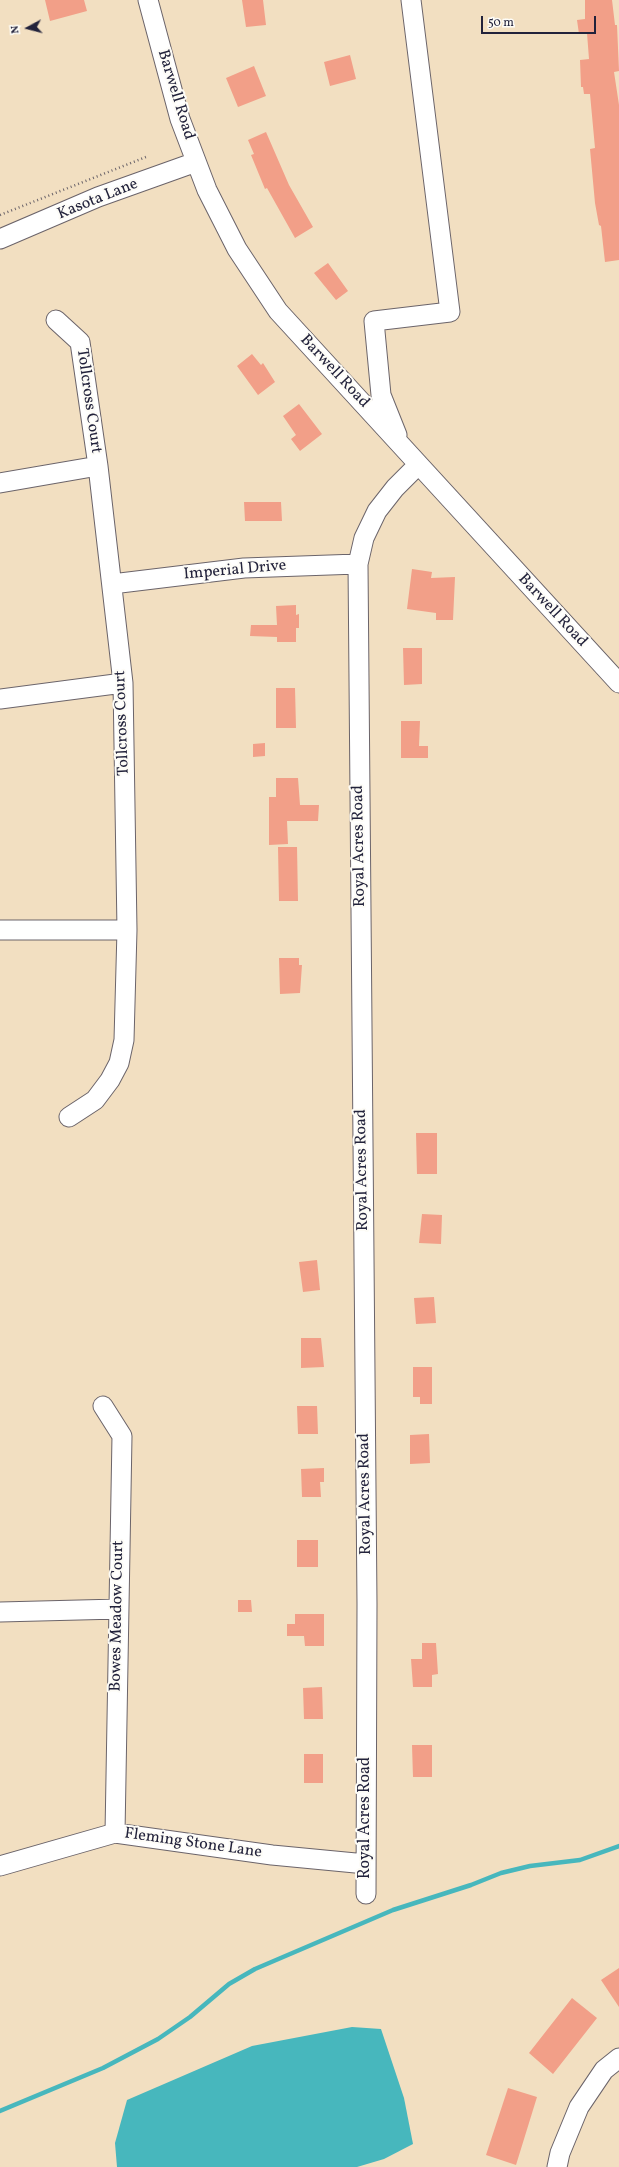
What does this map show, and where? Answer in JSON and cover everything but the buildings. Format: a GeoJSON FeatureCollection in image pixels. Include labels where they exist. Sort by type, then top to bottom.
{"type":"FeatureCollection","features":[{"type":"Feature","properties":{"kind":"street","name":"Barwell Road"},"geometry":{"type":"LineString","coordinates":[[148,0],[180,119],[207,190],[237,249],[278,311],[619,683]]}},
{"type":"Feature","properties":{"kind":"street"},"geometry":{"type":"LineString","coordinates":[[400,444],[381,395],[374,320],[450,312],[411,0]]}},
{"type":"Feature","properties":{"kind":"street","name":"Kasota Lane"},"geometry":{"type":"LineString","coordinates":[[0,239],[98,197],[196,162]]}},
{"type":"Feature","properties":{"kind":"street","name":"Tollcross Court"},"geometry":{"type":"LineString","coordinates":[[56,320],[68,328],[80,342],[98,466],[123,683],[127,930],[124,1040],[119,1063],[110,1080],[95,1100],[69,1117]]}},
{"type":"Feature","properties":{"kind":"street","name":"Royal Acres Road"},"geometry":{"type":"LineString","coordinates":[[366,1894],[367,1604],[358,564],[364,538],[376,511],[395,488],[418,465]]}},
{"type":"Feature","properties":{"kind":"street"},"geometry":{"type":"LineString","coordinates":[[0,483],[98,466]]}},
{"type":"Feature","properties":{"kind":"street","name":"Imperial Drive"},"geometry":{"type":"LineString","coordinates":[[112,584],[244,568],[358,564]]}},
{"type":"Feature","properties":{"kind":"street"},"geometry":{"type":"LineString","coordinates":[[0,699],[123,683]]}},
{"type":"Feature","properties":{"kind":"street"},"geometry":{"type":"LineString","coordinates":[[0,930],[127,930]]}},
{"type":"Feature","properties":{"kind":"street","name":"Bowes Meadow Court"},"geometry":{"type":"LineString","coordinates":[[103,1406],[122,1436],[115,1833]]}},
{"type":"Feature","properties":{"kind":"street"},"geometry":{"type":"LineString","coordinates":[[0,1612],[119,1609]]}},
{"type":"Feature","properties":{"kind":"street","name":"Fleming Stone Lane"},"geometry":{"type":"LineString","coordinates":[[0,1866],[115,1833],[272,1855],[366,1864]]}},
{"type":"Feature","properties":{"kind":"street"},"geometry":{"type":"LineString","coordinates":[[558,2167],[560,2152],[579,2107],[604,2070],[619,2058]]}},
{"type":"Feature","properties":{"kind":"path"},"geometry":{"type":"LineString","coordinates":[[0,214],[146,157]]}},
{"type":"Feature","properties":{"kind":"water"},"geometry":{"type":"Polygon","coordinates":[[[352,2027],[381,2029],[404,2098],[413,2144],[384,2159],[357,2167],[117,2167],[115,2143],[127,2100],[252,2046],[352,2027]]]}},
{"type":"Feature","properties":{"kind":"waterway"},"geometry":{"type":"LineString","coordinates":[[0,2111],[103,2068],[158,2039],[190,2017],[229,1984],[255,1969],[393,1910],[471,1885],[501,1873],[530,1866],[580,1860],[619,1846]]}}]}
